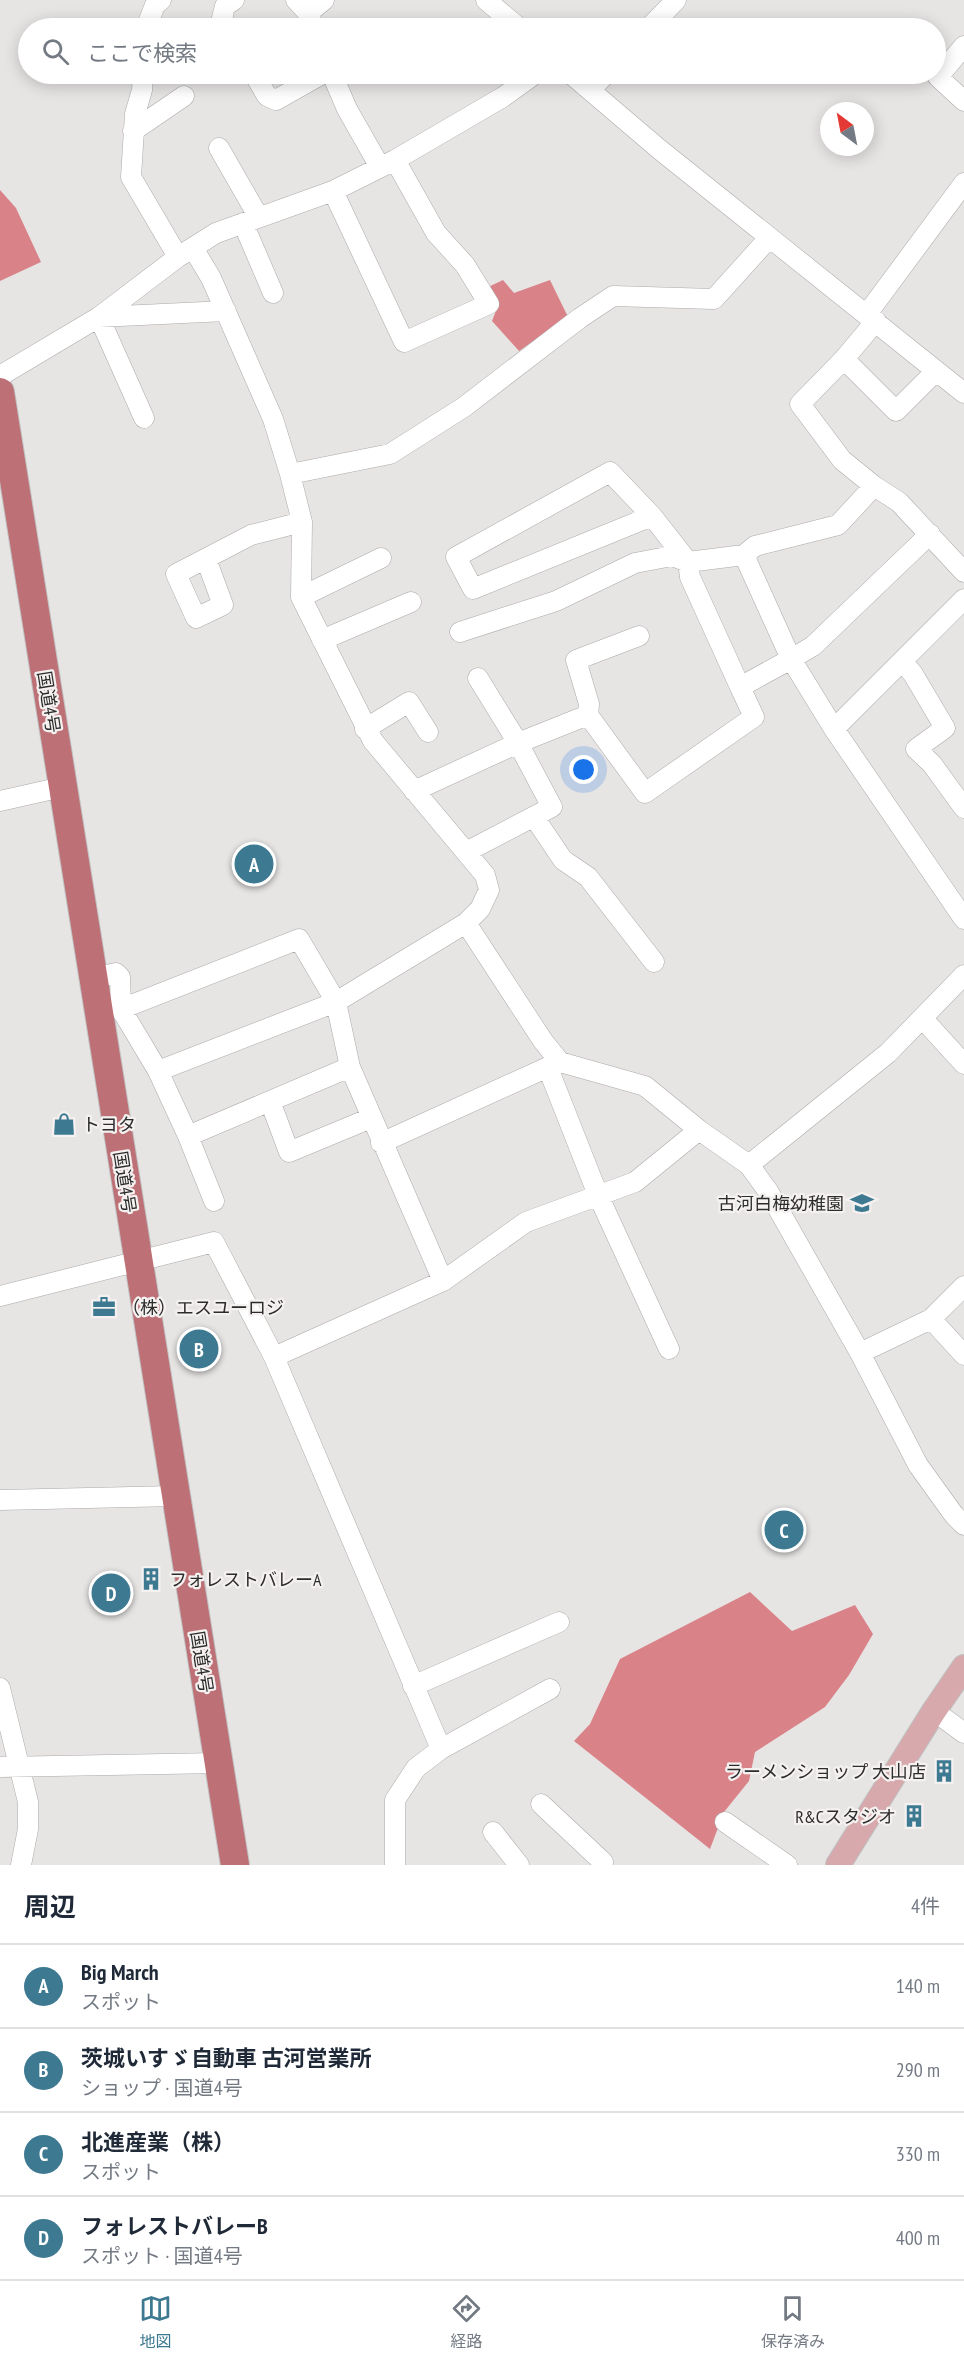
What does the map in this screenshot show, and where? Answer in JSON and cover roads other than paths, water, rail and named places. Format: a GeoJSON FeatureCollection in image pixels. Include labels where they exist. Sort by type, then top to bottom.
{"type":"FeatureCollection","features":[{"type":"Feature","properties":{"kind":"highway","name":"国道4号"},"geometry":{"type":"LineString","coordinates":[[1,407],[235,1865]]}},
{"type":"Feature","properties":{"kind":"main road"},"geometry":{"type":"LineString","coordinates":[[838,1865],[964,1666]]}},
{"type":"Feature","properties":{"kind":"street"},"geometry":{"type":"LineString","coordinates":[[150,18],[155,5],[161,0]]}},
{"type":"Feature","properties":{"kind":"street"},"geometry":{"type":"LineString","coordinates":[[222,18],[225,6],[234,0]]}},
{"type":"Feature","properties":{"kind":"street"},"geometry":{"type":"LineString","coordinates":[[306,14],[324,0]]}},
{"type":"Feature","properties":{"kind":"street"},"geometry":{"type":"LineString","coordinates":[[486,0],[507,18]]}},
{"type":"Feature","properties":{"kind":"street"},"geometry":{"type":"LineString","coordinates":[[659,18],[676,0]]}},
{"type":"Feature","properties":{"kind":"street"},"geometry":{"type":"LineString","coordinates":[[946,67],[964,46]]}},
{"type":"Feature","properties":{"kind":"street"},"geometry":{"type":"LineString","coordinates":[[141,84],[133,131],[131,177],[186,253],[211,278],[273,419],[302,522],[301,597],[365,729],[485,875],[489,890],[480,909],[466,923],[336,1002],[158,1071]]}},
{"type":"Feature","properties":{"kind":"street"},"geometry":{"type":"LineString","coordinates":[[260,84],[267,96],[276,100],[304,84]]}},
{"type":"Feature","properties":{"kind":"street"},"geometry":{"type":"LineString","coordinates":[[333,191],[404,342],[489,304],[465,265],[436,233],[347,109],[336,84]]}},
{"type":"Feature","properties":{"kind":"street"},"geometry":{"type":"LineString","coordinates":[[0,376],[99,317],[216,233],[333,191],[387,164],[503,97],[521,84]]}},
{"type":"Feature","properties":{"kind":"street"},"geometry":{"type":"LineString","coordinates":[[583,84],[769,238],[964,393]]}},
{"type":"Feature","properties":{"kind":"street"},"geometry":{"type":"LineString","coordinates":[[590,90],[596,84]]}},
{"type":"Feature","properties":{"kind":"street"},"geometry":{"type":"LineString","coordinates":[[946,84],[964,101]]}},
{"type":"Feature","properties":{"kind":"street"},"geometry":{"type":"LineString","coordinates":[[133,131],[184,96]]}},
{"type":"Feature","properties":{"kind":"street"},"geometry":{"type":"LineString","coordinates":[[219,148],[250,219],[273,293]]}},
{"type":"Feature","properties":{"kind":"street"},"geometry":{"type":"LineString","coordinates":[[964,183],[844,359],[800,404],[842,460],[874,486],[899,502],[964,572]]}},
{"type":"Feature","properties":{"kind":"street"},"geometry":{"type":"LineString","coordinates":[[290,474],[390,454],[464,407],[580,318],[613,296],[714,299],[769,238]]}},
{"type":"Feature","properties":{"kind":"street"},"geometry":{"type":"LineString","coordinates":[[99,317],[226,311]]}},
{"type":"Feature","properties":{"kind":"street"},"geometry":{"type":"LineString","coordinates":[[99,317],[144,418]]}},
{"type":"Feature","properties":{"kind":"street"},"geometry":{"type":"LineString","coordinates":[[844,359],[896,411],[936,370]]}},
{"type":"Feature","properties":{"kind":"street"},"geometry":{"type":"LineString","coordinates":[[639,636],[576,660],[589,704],[588,715],[645,793],[754,717],[690,577],[688,562],[652,516],[610,472],[456,557],[474,590],[652,516]]}},
{"type":"Feature","properties":{"kind":"street"},"geometry":{"type":"LineString","coordinates":[[460,632],[556,601],[635,563],[672,556],[688,562],[744,555],[755,546],[838,525],[874,486]]}},
{"type":"Feature","properties":{"kind":"street"},"geometry":{"type":"LineString","coordinates":[[206,559],[250,536],[302,522]]}},
{"type":"Feature","properties":{"kind":"street"},"geometry":{"type":"LineString","coordinates":[[740,687],[813,646],[930,534]]}},
{"type":"Feature","properties":{"kind":"street"},"geometry":{"type":"LineString","coordinates":[[744,555],[791,659],[834,729],[964,919]]}},
{"type":"Feature","properties":{"kind":"street"},"geometry":{"type":"LineString","coordinates":[[301,597],[381,558]]}},
{"type":"Feature","properties":{"kind":"street"},"geometry":{"type":"LineString","coordinates":[[834,729],[964,599]]}},
{"type":"Feature","properties":{"kind":"street"},"geometry":{"type":"LineString","coordinates":[[322,640],[411,602]]}},
{"type":"Feature","properties":{"kind":"street"},"geometry":{"type":"LineString","coordinates":[[902,661],[913,674],[945,728],[916,749],[932,764],[964,808]]}},
{"type":"Feature","properties":{"kind":"street"},"geometry":{"type":"LineString","coordinates":[[465,852],[552,807],[519,743],[478,678]]}},
{"type":"Feature","properties":{"kind":"street"},"geometry":{"type":"LineString","coordinates":[[365,729],[409,702],[428,732]]}},
{"type":"Feature","properties":{"kind":"street"},"geometry":{"type":"LineString","coordinates":[[414,790],[588,715]]}},
{"type":"Feature","properties":{"kind":"street"},"geometry":{"type":"LineString","coordinates":[[0,801],[62,787]]}},
{"type":"Feature","properties":{"kind":"street"},"geometry":{"type":"LineString","coordinates":[[534,817],[563,860],[588,877],[654,962]]}},
{"type":"Feature","properties":{"kind":"street"},"geometry":{"type":"LineString","coordinates":[[466,923],[537,1031],[554,1065],[598,1195],[669,1349]]}},
{"type":"Feature","properties":{"kind":"street"},"geometry":{"type":"LineString","coordinates":[[121,1009],[299,939],[336,1002],[350,1067],[381,1143],[443,1281]]}},
{"type":"Feature","properties":{"kind":"street"},"geometry":{"type":"LineString","coordinates":[[92,978],[116,973],[120,977],[121,1009],[158,1071],[188,1136],[214,1201]]}},
{"type":"Feature","properties":{"kind":"street"},"geometry":{"type":"LineString","coordinates":[[749,1165],[888,1053],[964,975]]}},
{"type":"Feature","properties":{"kind":"street"},"geometry":{"type":"LineString","coordinates":[[923,1019],[964,1064]]}},
{"type":"Feature","properties":{"kind":"street"},"geometry":{"type":"LineString","coordinates":[[381,1143],[554,1065],[645,1086],[699,1130],[749,1165],[768,1191],[860,1353],[918,1465],[954,1515],[964,1525]]}},
{"type":"Feature","properties":{"kind":"street"},"geometry":{"type":"LineString","coordinates":[[188,1136],[350,1067]]}},
{"type":"Feature","properties":{"kind":"street"},"geometry":{"type":"LineString","coordinates":[[270,1101],[289,1152],[371,1118]]}},
{"type":"Feature","properties":{"kind":"street"},"geometry":{"type":"LineString","coordinates":[[274,1357],[443,1281],[526,1222],[635,1182],[699,1130]]}},
{"type":"Feature","properties":{"kind":"street"},"geometry":{"type":"LineString","coordinates":[[0,1296],[214,1242],[274,1357],[441,1749]]}},
{"type":"Feature","properties":{"kind":"street"},"geometry":{"type":"LineString","coordinates":[[860,1353],[931,1319],[964,1286]]}},
{"type":"Feature","properties":{"kind":"street"},"geometry":{"type":"LineString","coordinates":[[931,1319],[964,1355]]}},
{"type":"Feature","properties":{"kind":"street"},"geometry":{"type":"LineString","coordinates":[[0,1500],[176,1496]]}},
{"type":"Feature","properties":{"kind":"street"},"geometry":{"type":"LineString","coordinates":[[413,1686],[559,1622]]}},
{"type":"Feature","properties":{"kind":"street"},"geometry":{"type":"LineString","coordinates":[[0,1688],[9,1766],[28,1802],[28,1829],[21,1865]]}},
{"type":"Feature","properties":{"kind":"street"},"geometry":{"type":"LineString","coordinates":[[395,1865],[395,1800],[416,1768],[441,1749],[550,1689]]}},
{"type":"Feature","properties":{"kind":"street"},"geometry":{"type":"LineString","coordinates":[[934,1711],[964,1733]]}},
{"type":"Feature","properties":{"kind":"street"},"geometry":{"type":"LineString","coordinates":[[9,1766],[219,1763]]}},
{"type":"Feature","properties":{"kind":"street"},"geometry":{"type":"LineString","coordinates":[[541,1804],[603,1862],[601,1865]]}},
{"type":"Feature","properties":{"kind":"street"},"geometry":{"type":"LineString","coordinates":[[725,1822],[787,1865]]}},
{"type":"Feature","properties":{"kind":"street"},"geometry":{"type":"LineString","coordinates":[[493,1832],[519,1865]]}},
{"type":"Feature","properties":{"kind":"place","name":"Big March"},"geometry":{"type":"Point","coordinates":[254,864]}},
{"type":"Feature","properties":{"kind":"place","name":"トヨタ"},"geometry":{"type":"Point","coordinates":[64,1124]}},
{"type":"Feature","properties":{"kind":"place","name":"古河白梅幼稚園"},"geometry":{"type":"Point","coordinates":[862,1203]}},
{"type":"Feature","properties":{"kind":"place","name":"（株）エスユーロジ"},"geometry":{"type":"Point","coordinates":[104,1307]}},
{"type":"Feature","properties":{"kind":"place","name":"茨城いすゞ自動車 古河営業所"},"geometry":{"type":"Point","coordinates":[199,1349]}},
{"type":"Feature","properties":{"kind":"place","name":"北進産業（株）"},"geometry":{"type":"Point","coordinates":[784,1530]}},
{"type":"Feature","properties":{"kind":"place","name":"フォレストバレーA"},"geometry":{"type":"Point","coordinates":[151,1579]}},
{"type":"Feature","properties":{"kind":"place","name":"フォレストバレーB"},"geometry":{"type":"Point","coordinates":[111,1593]}},
{"type":"Feature","properties":{"kind":"place","name":"ラーメンショップ 大山店"},"geometry":{"type":"Point","coordinates":[944,1771]}},
{"type":"Feature","properties":{"kind":"place","name":"R&Cスタジオ"},"geometry":{"type":"Point","coordinates":[914,1816]}}]}
